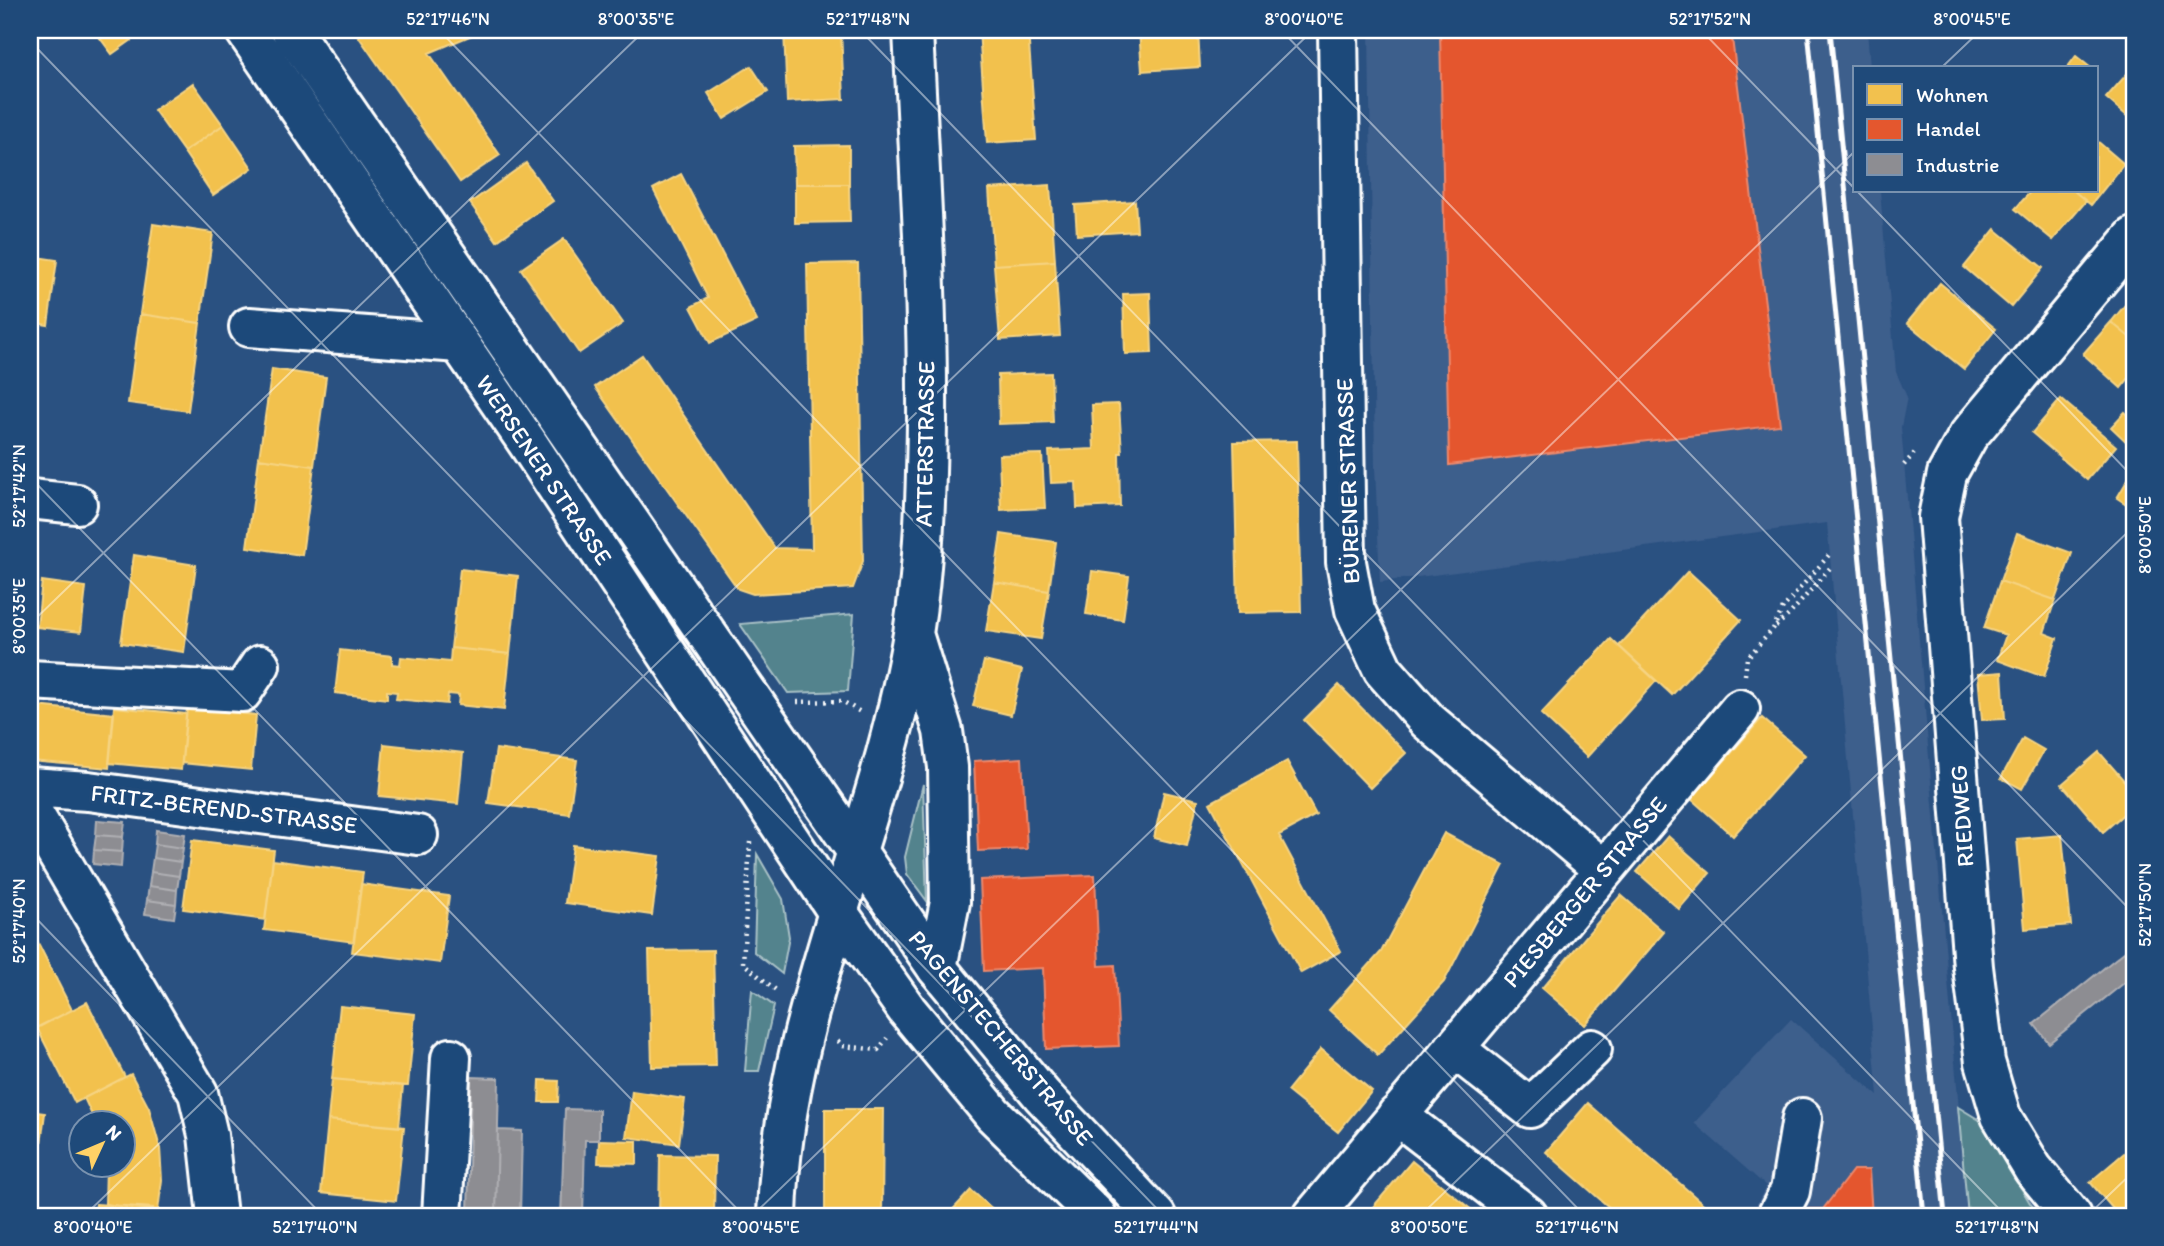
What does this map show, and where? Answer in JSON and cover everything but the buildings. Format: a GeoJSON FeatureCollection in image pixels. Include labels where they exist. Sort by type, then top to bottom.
{"type":"FeatureCollection","features":[{"type":"Feature","properties":{"kind":"street","name":"WERSENER STRASSE"},"geometry":{"type":"LineString","coordinates":[[245,30],[459,342],[839,914]]}},
{"type":"Feature","properties":{"kind":"street","name":"WERSENER STRASSE"},"geometry":{"type":"LineString","coordinates":[[290,30],[857,850]]}},
{"type":"Feature","properties":{"kind":"street","name":"ATTERSTRASSE"},"geometry":{"type":"LineString","coordinates":[[777,1216],[782,1136],[792,1077],[892,732],[913,634],[926,516],[927,345],[913,30]]}},
{"type":"Feature","properties":{"kind":"street","name":"BÜRENER STRASSE"},"geometry":{"type":"LineString","coordinates":[[1338,30],[1346,562],[1354,610],[1383,670],[1428,721],[1604,870]]}},
{"type":"Feature","properties":{"kind":"street","name":"RIEDWEG"},"geometry":{"type":"LineString","coordinates":[[2072,1216],[2033,1169],[2001,1116],[1985,1062],[1973,967],[1938,517],[1947,474],[1968,436],[2134,237]]}},
{"type":"Feature","properties":{"kind":"street"},"geometry":{"type":"LineString","coordinates":[[249,327],[459,342]]}},
{"type":"Feature","properties":{"kind":"street"},"geometry":{"type":"LineString","coordinates":[[30,499],[77,503]]}},
{"type":"Feature","properties":{"kind":"street"},"geometry":{"type":"LineString","coordinates":[[913,634],[943,731],[948,767],[950,902],[937,968]]}},
{"type":"Feature","properties":{"kind":"street"},"geometry":{"type":"LineString","coordinates":[[30,680],[242,692],[260,665]]}},
{"type":"Feature","properties":{"kind":"street","name":"PIESBERGER STRASSE"},"geometry":{"type":"LineString","coordinates":[[1313,1216],[1740,709]]}},
{"type":"Feature","properties":{"kind":"street","name":"FRITZ-BEREND-STRASSE"},"geometry":{"type":"LineString","coordinates":[[30,787],[88,791],[418,835]]}},
{"type":"Feature","properties":{"kind":"street"},"geometry":{"type":"LineString","coordinates":[[30,808],[198,1093],[208,1135],[217,1216]]}},
{"type":"Feature","properties":{"kind":"street","name":"PAGENSTECHERSTRASSE"},"geometry":{"type":"LineString","coordinates":[[857,850],[937,968],[1042,1095],[1156,1216]]}},
{"type":"Feature","properties":{"kind":"street","name":"PAGENSTECHERSTRASSE"},"geometry":{"type":"LineString","coordinates":[[839,914],[907,1010],[958,1074],[993,1114],[1097,1216]]}},
{"type":"Feature","properties":{"kind":"street"},"geometry":{"type":"LineString","coordinates":[[1454,1048],[1530,1108],[1592,1049]]}},
{"type":"Feature","properties":{"kind":"street"},"geometry":{"type":"LineString","coordinates":[[442,1216],[451,1059]]}},
{"type":"Feature","properties":{"kind":"street"},"geometry":{"type":"LineString","coordinates":[[1397,1115],[1528,1216]]}},
{"type":"Feature","properties":{"kind":"street"},"geometry":{"type":"LineString","coordinates":[[1777,1216],[1790,1191],[1802,1118]]}},
{"type":"Feature","properties":{"kind":"path"},"geometry":{"type":"LineString","coordinates":[[1773,629],[1783,608],[1829,555]]}},
{"type":"Feature","properties":{"kind":"path"},"geometry":{"type":"LineString","coordinates":[[1740,709],[1748,659],[1830,568]]}},
{"type":"Feature","properties":{"kind":"shaded area"},"geometry":{"type":"Polygon","coordinates":[[[1369,30],[1867,30],[1870,66],[1853,66],[1853,192],[1880,192],[1896,372],[1907,397],[1901,427],[1968,1216],[1751,1216],[1766,1186],[1694,1123],[1791,1019],[1878,1096],[1827,523],[1380,582],[1375,467],[1369,30]]]}},
{"type":"Feature","properties":{"kind":"green space"},"geometry":{"type":"Polygon","coordinates":[[[854,614],[848,691],[788,693],[740,624],[854,614]]]}},
{"type":"Feature","properties":{"kind":"green space"},"geometry":{"type":"Polygon","coordinates":[[[923,784],[927,901],[907,874],[905,857],[923,784]]]}},
{"type":"Feature","properties":{"kind":"green space"},"geometry":{"type":"Polygon","coordinates":[[[757,854],[783,899],[789,937],[782,974],[754,952],[757,854]]]}},
{"type":"Feature","properties":{"kind":"green space"},"geometry":{"type":"Polygon","coordinates":[[[752,990],[774,1006],[759,1071],[745,1071],[752,990]]]}},
{"type":"Feature","properties":{"kind":"green space"},"geometry":{"type":"Polygon","coordinates":[[[1958,1107],[1981,1121],[2040,1216],[1968,1216],[1958,1107]]]}},
{"type":"Feature","properties":{"kind":"railway"},"geometry":{"type":"LineString","coordinates":[[1808,30],[1924,1216]]}},
{"type":"Feature","properties":{"kind":"railway"},"geometry":{"type":"LineString","coordinates":[[1830,30],[1945,1216]]}}]}
